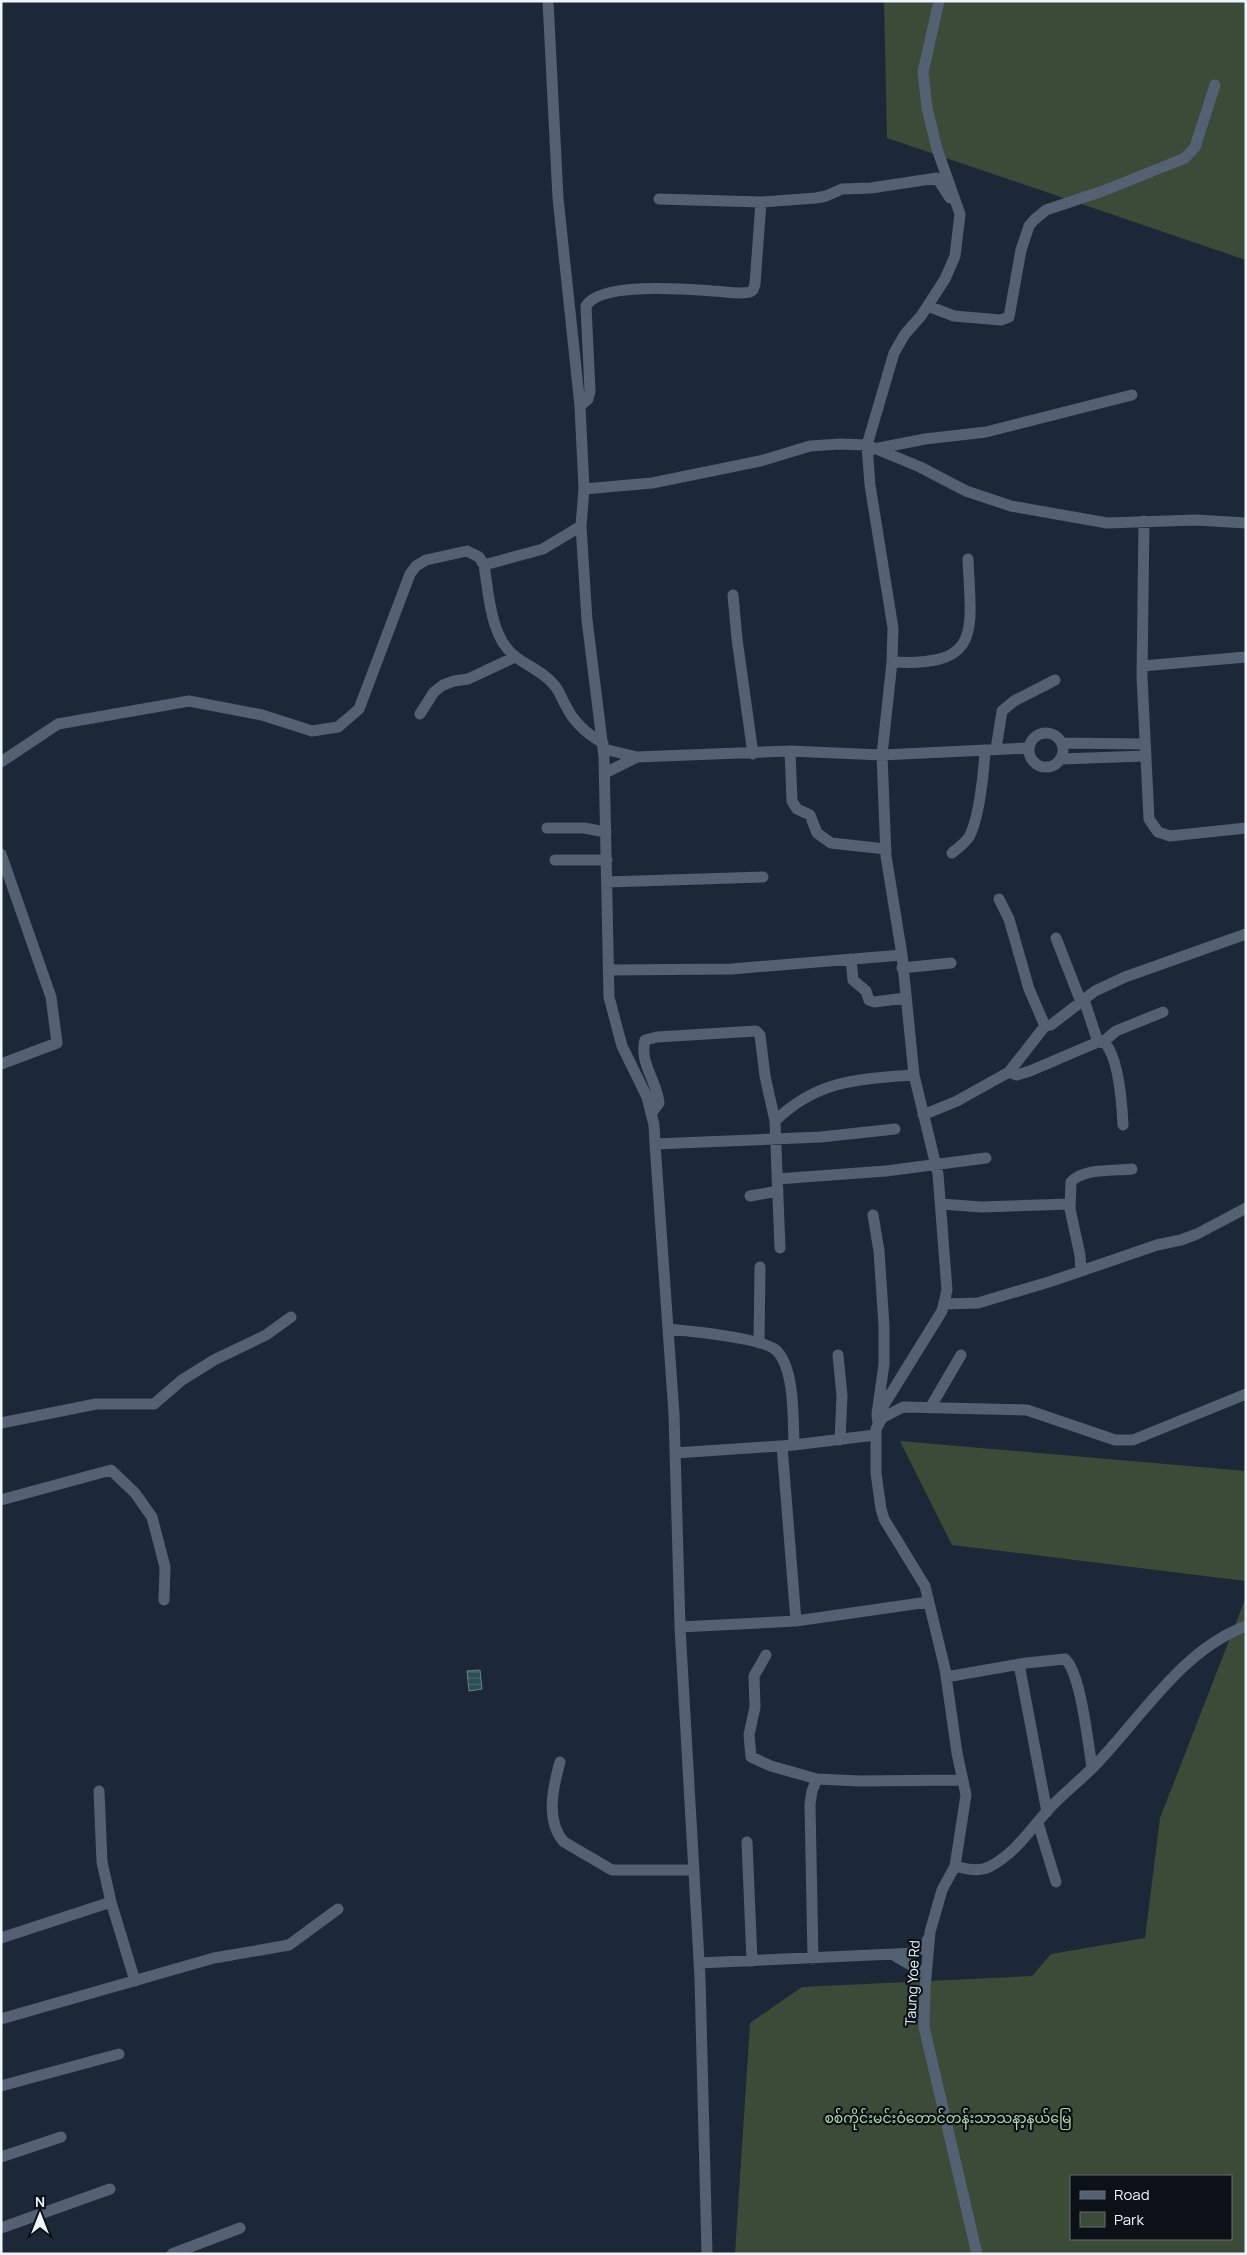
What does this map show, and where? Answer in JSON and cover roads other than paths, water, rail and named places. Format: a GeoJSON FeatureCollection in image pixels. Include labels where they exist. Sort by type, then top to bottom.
{"type":"FeatureCollection","features":[{"type":"Feature","properties":{"kind":"street"},"geometry":{"type":"LineString","coordinates":[[548,1],[558,198],[580,406],[584,489],[581,526],[587,620],[605,773],[609,997],[622,1046],[647,1097],[655,1144],[675,1453],[680,1627],[699,1963],[707,2254]]}},
{"type":"Feature","properties":{"kind":"street"},"geometry":{"type":"LineString","coordinates":[[877,1420],[945,1304],[947,1290],[941,1204],[936,1166],[914,1075],[902,955],[886,849],[882,755],[892,662],[893,628],[870,485],[871,447],[894,353],[905,334],[928,306],[945,279],[955,256],[960,214],[937,149],[927,108],[923,72],[939,1]]}},
{"type":"Feature","properties":{"kind":"street"},"geometry":{"type":"LineString","coordinates":[[928,306],[954,316],[1001,320],[1009,317],[1021,250],[1029,226],[1034,220],[1046,210],[1103,191],[1185,158],[1195,146],[1215,85]]}},
{"type":"Feature","properties":{"kind":"street"},"geometry":{"type":"LineString","coordinates":[[659,199],[761,202],[816,198],[842,189],[871,188],[937,178],[960,214]]}},
{"type":"Feature","properties":{"kind":"street"},"geometry":{"type":"LineString","coordinates":[[580,406],[588,399],[590,391],[586,306],[589,300],[596,296],[634,288],[750,292],[755,284],[761,202]]}},
{"type":"Feature","properties":{"kind":"street"},"geometry":{"type":"LineString","coordinates":[[584,489],[652,483],[760,461],[810,446],[840,444],[871,447],[986,432],[1132,395]]}},
{"type":"Feature","properties":{"kind":"street"},"geometry":{"type":"LineString","coordinates":[[871,447],[920,467],[966,490],[998,502],[1107,523],[1144,521],[1246,523]]}},
{"type":"Feature","properties":{"kind":"street"},"geometry":{"type":"LineString","coordinates":[[1144,521],[1142,666],[1149,819],[1158,832],[1170,836],[1246,828]]}},
{"type":"Feature","properties":{"kind":"street"},"geometry":{"type":"LineString","coordinates":[[484,565],[542,550],[581,526]]}},
{"type":"Feature","properties":{"kind":"street"},"geometry":{"type":"LineString","coordinates":[[1,762],[58,724],[189,701],[262,715],[312,731],[338,727],[360,709],[410,574],[416,566],[426,560],[468,551],[479,557],[484,565],[492,619],[515,657],[538,670],[551,681],[558,689],[570,715],[589,735],[603,746],[638,757],[753,754],[790,751],[882,755],[1029,748]]}},
{"type":"Feature","properties":{"kind":"street"},"geometry":{"type":"LineString","coordinates":[[892,662],[919,664],[936,661],[952,655],[964,645],[971,623],[968,558]]}},
{"type":"Feature","properties":{"kind":"street"},"geometry":{"type":"LineString","coordinates":[[734,595],[737,639],[753,754]]}},
{"type":"Feature","properties":{"kind":"street"},"geometry":{"type":"LineString","coordinates":[[420,714],[434,692],[443,685],[468,679],[515,657]]}},
{"type":"Feature","properties":{"kind":"street"},"geometry":{"type":"LineString","coordinates":[[1142,666],[1246,657]]}},
{"type":"Feature","properties":{"kind":"street"},"geometry":{"type":"LineString","coordinates":[[952,853],[968,839],[974,822],[984,768],[1002,711],[1014,702],[1055,680]]}},
{"type":"Feature","properties":{"kind":"street"},"geometry":{"type":"LineString","coordinates":[[1051,733],[1062,743],[1063,751],[1060,759],[1055,764],[1040,766],[1034,762],[1030,755],[1029,748],[1036,735],[1051,733]]}},
{"type":"Feature","properties":{"kind":"street"},"geometry":{"type":"LineString","coordinates":[[1062,743],[1145,744]]}},
{"type":"Feature","properties":{"kind":"street"},"geometry":{"type":"LineString","coordinates":[[790,751],[792,801],[797,809],[810,815],[817,833],[831,843],[886,849]]}},
{"type":"Feature","properties":{"kind":"street"},"geometry":{"type":"LineString","coordinates":[[1060,759],[1146,756]]}},
{"type":"Feature","properties":{"kind":"street"},"geometry":{"type":"LineString","coordinates":[[605,773],[638,757]]}},
{"type":"Feature","properties":{"kind":"street"},"geometry":{"type":"LineString","coordinates":[[547,828],[584,828],[606,832]]}},
{"type":"Feature","properties":{"kind":"street"},"geometry":{"type":"LineString","coordinates":[[1,854],[51,997],[56,1043],[1,1064]]}},
{"type":"Feature","properties":{"kind":"street"},"geometry":{"type":"LineString","coordinates":[[555,860],[606,860]]}},
{"type":"Feature","properties":{"kind":"street"},"geometry":{"type":"LineString","coordinates":[[607,882],[763,877]]}},
{"type":"Feature","properties":{"kind":"street"},"geometry":{"type":"LineString","coordinates":[[999,899],[1009,919],[1029,989],[1045,1026]]}},
{"type":"Feature","properties":{"kind":"street"},"geometry":{"type":"LineString","coordinates":[[923,1115],[957,1101],[1009,1072],[1045,1026],[1051,1025],[1095,991],[1125,977],[1246,934]]}},
{"type":"Feature","properties":{"kind":"street"},"geometry":{"type":"LineString","coordinates":[[1056,938],[1100,1042],[1108,1046],[1119,1087],[1123,1125]]}},
{"type":"Feature","properties":{"kind":"street"},"geometry":{"type":"LineString","coordinates":[[609,970],[731,970],[902,955]]}},
{"type":"Feature","properties":{"kind":"street"},"geometry":{"type":"LineString","coordinates":[[851,959],[853,980],[866,991],[869,1000],[874,1002],[905,998]]}},
{"type":"Feature","properties":{"kind":"street"},"geometry":{"type":"LineString","coordinates":[[902,968],[951,963]]}},
{"type":"Feature","properties":{"kind":"street"},"geometry":{"type":"LineString","coordinates":[[1009,1072],[1017,1075],[1030,1071],[1100,1042],[1116,1031],[1163,1012]]}},
{"type":"Feature","properties":{"kind":"street"},"geometry":{"type":"LineString","coordinates":[[651,1114],[659,1103],[658,1095],[644,1058],[645,1040],[657,1037],[756,1031],[760,1035],[776,1139],[780,1248]]}},
{"type":"Feature","properties":{"kind":"street"},"geometry":{"type":"LineString","coordinates":[[774,1121],[813,1092],[833,1084],[871,1078],[914,1075]]}},
{"type":"Feature","properties":{"kind":"street"},"geometry":{"type":"LineString","coordinates":[[655,1144],[776,1139],[895,1129]]}},
{"type":"Feature","properties":{"kind":"street"},"geometry":{"type":"LineString","coordinates":[[777,1179],[936,1166],[986,1158]]}},
{"type":"Feature","properties":{"kind":"street"},"geometry":{"type":"LineString","coordinates":[[1081,1271],[1070,1204],[1071,1182],[1076,1177],[1085,1174],[1132,1168]]}},
{"type":"Feature","properties":{"kind":"street"},"geometry":{"type":"LineString","coordinates":[[750,1196],[778,1191]]}},
{"type":"Feature","properties":{"kind":"street"},"geometry":{"type":"LineString","coordinates":[[941,1204],[981,1207],[1070,1204]]}},
{"type":"Feature","properties":{"kind":"street"},"geometry":{"type":"LineString","coordinates":[[945,1304],[978,1303],[1052,1282],[1157,1244],[1181,1240],[1197,1234],[1246,1208]]}},
{"type":"Feature","properties":{"kind":"street","name":"Taung Yoe Rd"},"geometry":{"type":"LineString","coordinates":[[873,1215],[879,1251],[884,1326],[884,1364],[876,1435],[876,1473],[881,1509],[884,1519],[925,1586],[946,1677],[966,1800],[955,1866],[942,1890],[930,1932],[926,1974],[925,2033],[977,2254]]}},
{"type":"Feature","properties":{"kind":"street"},"geometry":{"type":"LineString","coordinates":[[759,1343],[760,1266]]}},
{"type":"Feature","properties":{"kind":"street"},"geometry":{"type":"LineString","coordinates":[[1,1423],[96,1404],[154,1404],[182,1380],[214,1360],[266,1335],[291,1317]]}},
{"type":"Feature","properties":{"kind":"street"},"geometry":{"type":"LineString","coordinates":[[668,1329],[759,1343],[777,1350],[784,1362],[790,1384],[794,1445]]}},
{"type":"Feature","properties":{"kind":"street"},"geometry":{"type":"LineString","coordinates":[[838,1354],[842,1396],[840,1440]]}},
{"type":"Feature","properties":{"kind":"street"},"geometry":{"type":"LineString","coordinates":[[930,1408],[961,1355]]}},
{"type":"Feature","properties":{"kind":"street"},"geometry":{"type":"LineString","coordinates":[[877,1420],[903,1407],[1027,1410],[1114,1440],[1126,1442],[1148,1435],[1246,1394]]}},
{"type":"Feature","properties":{"kind":"street"},"geometry":{"type":"LineString","coordinates":[[675,1453],[794,1445],[876,1435]]}},
{"type":"Feature","properties":{"kind":"street"},"geometry":{"type":"LineString","coordinates":[[782,1446],[796,1621]]}},
{"type":"Feature","properties":{"kind":"street"},"geometry":{"type":"LineString","coordinates":[[1,1500],[111,1470],[135,1492],[152,1516],[166,1567],[164,1600]]}},
{"type":"Feature","properties":{"kind":"street"},"geometry":{"type":"LineString","coordinates":[[680,1627],[796,1621],[928,1602]]}},
{"type":"Feature","properties":{"kind":"street"},"geometry":{"type":"LineString","coordinates":[[955,1866],[970,1870],[986,1868],[1005,1858],[1046,1812],[1118,1740],[1140,1711],[1181,1670],[1232,1631],[1246,1626]]}},
{"type":"Feature","properties":{"kind":"street"},"geometry":{"type":"LineString","coordinates":[[766,1654],[754,1676],[755,1707],[749,1735],[751,1757],[770,1766],[817,1779],[860,1781],[962,1780]]}},
{"type":"Feature","properties":{"kind":"street"},"geometry":{"type":"LineString","coordinates":[[946,1677],[1019,1664],[1065,1659],[1071,1664],[1080,1698],[1092,1767]]}},
{"type":"Feature","properties":{"kind":"street"},"geometry":{"type":"LineString","coordinates":[[1019,1664],[1046,1812]]}},
{"type":"Feature","properties":{"kind":"street"},"geometry":{"type":"LineString","coordinates":[[560,1762],[554,1782],[552,1803],[554,1825],[558,1836],[564,1842],[612,1870],[694,1870]]}},
{"type":"Feature","properties":{"kind":"street"},"geometry":{"type":"LineString","coordinates":[[813,1959],[810,1804],[812,1791],[817,1779]]}},
{"type":"Feature","properties":{"kind":"street"},"geometry":{"type":"LineString","coordinates":[[99,1791],[102,1862],[111,1902],[134,1981]]}},
{"type":"Feature","properties":{"kind":"street"},"geometry":{"type":"LineString","coordinates":[[1038,1823],[1056,1882]]}},
{"type":"Feature","properties":{"kind":"street"},"geometry":{"type":"LineString","coordinates":[[747,1842],[752,1961]]}},
{"type":"Feature","properties":{"kind":"street"},"geometry":{"type":"LineString","coordinates":[[1,1938],[111,1902]]}},
{"type":"Feature","properties":{"kind":"street"},"geometry":{"type":"LineString","coordinates":[[1,2019],[214,1958],[290,1945],[338,1909]]}},
{"type":"Feature","properties":{"kind":"street"},"geometry":{"type":"LineString","coordinates":[[699,1963],[916,1953],[925,1945],[930,1932]]}},
{"type":"Feature","properties":{"kind":"street"},"geometry":{"type":"LineString","coordinates":[[889,1953],[910,1963],[926,1974]]}},
{"type":"Feature","properties":{"kind":"street"},"geometry":{"type":"LineString","coordinates":[[1,2086],[119,2054]]}},
{"type":"Feature","properties":{"kind":"street"},"geometry":{"type":"LineString","coordinates":[[1,2157],[62,2137]]}},
{"type":"Feature","properties":{"kind":"street"},"geometry":{"type":"LineString","coordinates":[[1,2228],[110,2189]]}},
{"type":"Feature","properties":{"kind":"street"},"geometry":{"type":"LineString","coordinates":[[172,2254],[240,2228]]}},
{"type":"Feature","properties":{"kind":"park label","name":"စစ်ကိုင်းမင်းဝံတောင်တန်းသာသနာ့နယ်မြေ"},"geometry":{"type":"Point","coordinates":[948,2117]}}]}
